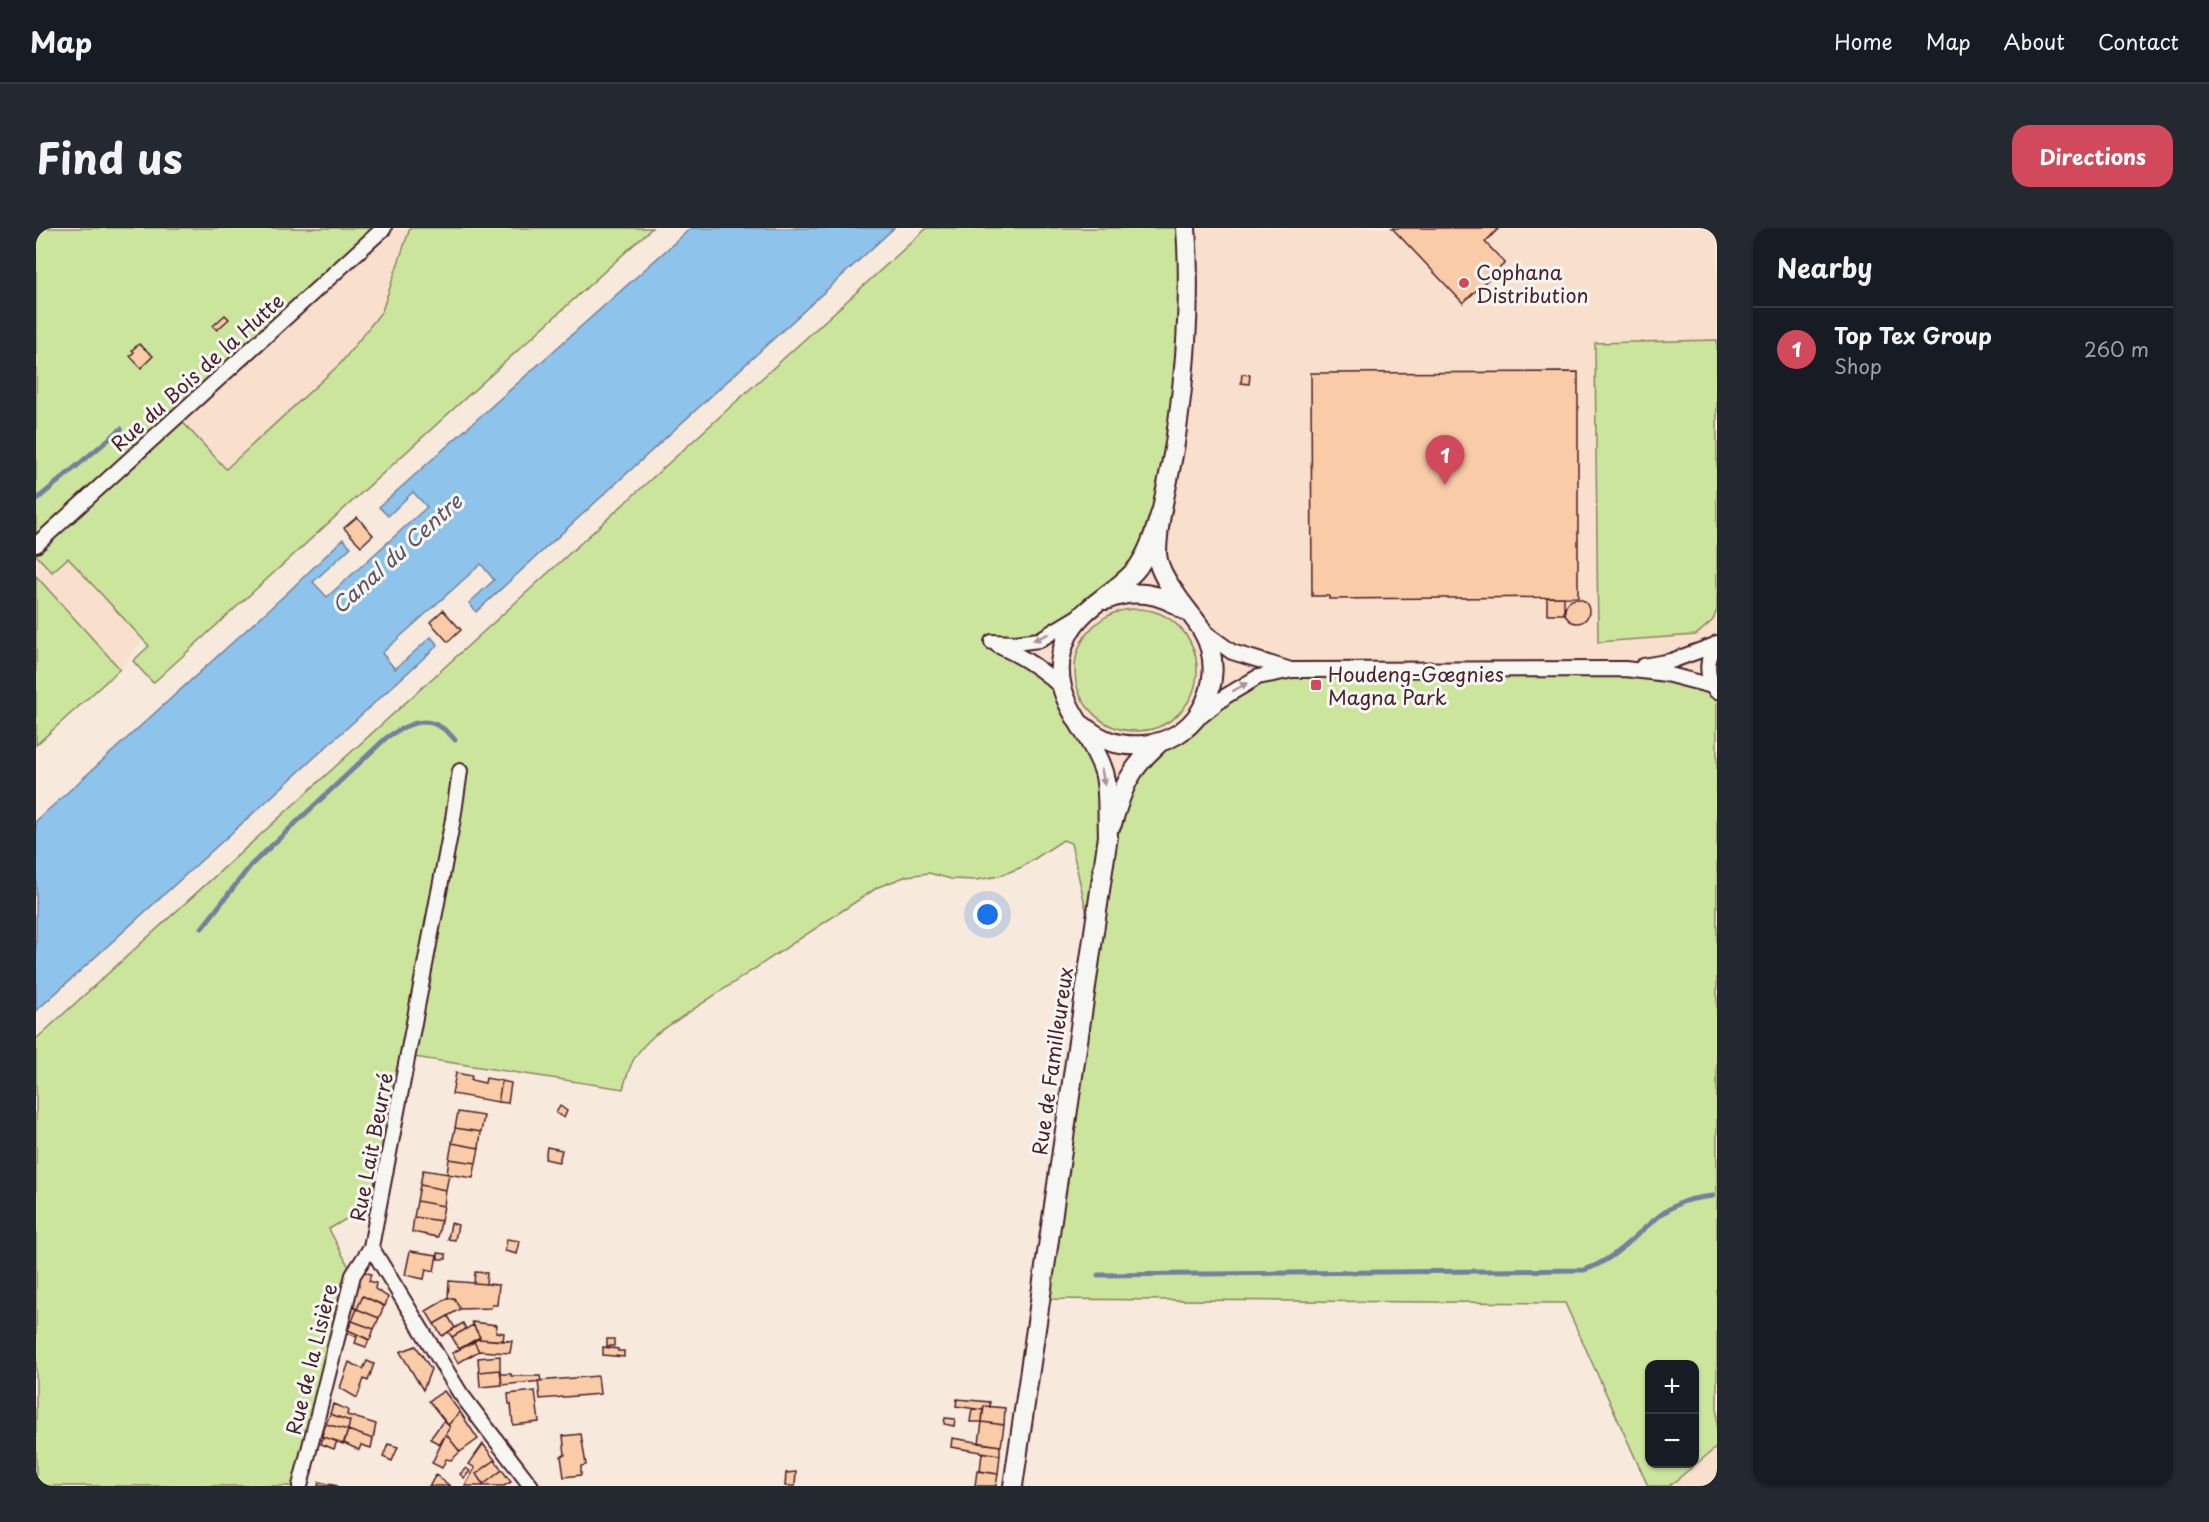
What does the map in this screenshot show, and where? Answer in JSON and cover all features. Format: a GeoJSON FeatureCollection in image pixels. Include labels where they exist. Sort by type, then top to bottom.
{"type":"FeatureCollection","features":[{"type":"Feature","properties":{"kind":"street","name":"Rue du Bois de la Hutte"},"geometry":{"type":"LineString","coordinates":[[36,545],[384,228]]}},
{"type":"Feature","properties":{"kind":"street","name":"Rue de Familleureux"},"geometry":{"type":"LineString","coordinates":[[1080,723],[1096,736],[1124,746],[1158,744],[1183,731],[1195,720],[1211,689],[1213,673],[1211,651],[1202,630],[1165,579],[1157,555],[1161,512],[1176,438],[1189,317],[1186,228]]}},
{"type":"Feature","properties":{"kind":"street","name":"Rue de Familleureux"},"geometry":{"type":"LineString","coordinates":[[1013,1486],[1108,836],[1104,774],[1080,723],[1067,705],[1061,687],[1059,662],[1067,636],[1091,608],[1137,568],[1150,546],[1161,512]]}},
{"type":"Feature","properties":{"kind":"street","name":"Rue de Familleureux"},"geometry":{"type":"LineString","coordinates":[[1091,608],[1116,596],[1134,593],[1153,595],[1173,602],[1190,615]]}},
{"type":"Feature","properties":{"kind":"street"},"geometry":{"type":"LineString","coordinates":[[1061,687],[1043,669],[992,642],[1015,643],[1039,640],[1091,608]]}},
{"type":"Feature","properties":{"kind":"street"},"geometry":{"type":"LineString","coordinates":[[1202,630],[1232,652],[1293,670]]}},
{"type":"Feature","properties":{"kind":"street"},"geometry":{"type":"LineString","coordinates":[[1625,669],[1671,661],[1716,644]]}},
{"type":"Feature","properties":{"kind":"street"},"geometry":{"type":"LineString","coordinates":[[1715,689],[1708,676],[1708,665],[1710,654],[1716,644]]}},
{"type":"Feature","properties":{"kind":"street"},"geometry":{"type":"LineString","coordinates":[[1195,720],[1226,696],[1258,677],[1293,670],[1625,669],[1666,674],[1715,689]]}},
{"type":"Feature","properties":{"kind":"street"},"geometry":{"type":"LineString","coordinates":[[1108,836],[1122,789],[1138,762],[1158,744]]}},
{"type":"Feature","properties":{"kind":"street","name":"Rue Lait Beurré"},"geometry":{"type":"LineString","coordinates":[[460,771],[453,819],[371,1247],[460,1393],[531,1486]]}},
{"type":"Feature","properties":{"kind":"street","name":"Rue de la Lisière"},"geometry":{"type":"LineString","coordinates":[[300,1486],[353,1275],[371,1247]]}},
{"type":"Feature","properties":{"kind":"shaded area"},"geometry":{"type":"Polygon","coordinates":[[[36,228],[545,228],[162,615],[120,669],[36,745],[36,228]]]}},
{"type":"Feature","properties":{"kind":"shaded area"},"geometry":{"type":"Polygon","coordinates":[[[1111,228],[1717,228],[1717,1486],[1648,1486],[1565,1303],[1163,860],[555,714],[1111,228]]]}},
{"type":"Feature","properties":{"kind":"green space"},"geometry":{"type":"Polygon","coordinates":[[[36,228],[384,228],[177,416],[226,469],[341,363],[382,311],[410,228],[652,228],[153,683],[133,661],[149,646],[68,558],[52,572],[36,555],[36,228]]]}},
{"type":"Feature","properties":{"kind":"green space"},"geometry":{"type":"Polygon","coordinates":[[[927,228],[1187,228],[1176,438],[1137,568],[1039,640],[994,643],[1043,669],[1095,752],[1108,834],[1138,762],[1258,677],[1625,669],[1717,693],[1717,1447],[1699,1462],[1699,1360],[1645,1360],[1645,1468],[1691,1468],[1669,1486],[1648,1486],[1565,1303],[1039,1299],[1093,940],[1071,843],[1063,840],[1022,867],[999,876],[976,880],[951,879],[929,873],[907,876],[878,887],[656,1034],[634,1059],[623,1089],[408,1056],[380,1199],[329,1229],[353,1275],[300,1486],[36,1486],[36,1039],[927,228]]]}},
{"type":"Feature","properties":{"kind":"green space"},"geometry":{"type":"Polygon","coordinates":[[[1717,340],[1717,610],[1713,620],[1696,635],[1598,642],[1595,343],[1717,340]]]}},
{"type":"Feature","properties":{"kind":"green space"},"geometry":{"type":"Polygon","coordinates":[[[36,576],[120,669],[36,745],[36,576]]]}},
{"type":"Feature","properties":{"kind":"green space"},"geometry":{"type":"Polygon","coordinates":[[[1136,609],[1160,613],[1179,627],[1193,646],[1197,670],[1193,694],[1179,713],[1160,727],[1136,731],[1112,727],[1093,713],[1079,694],[1075,670],[1079,646],[1093,627],[1112,613],[1136,609]]]}},
{"type":"Feature","properties":{"kind":"water","name":"Canal du Centre"},"geometry":{"type":"Polygon","coordinates":[[[691,228],[894,228],[476,612],[469,603],[494,580],[481,564],[382,653],[395,669],[431,637],[438,645],[36,1011],[36,821],[287,593],[343,539],[351,547],[313,582],[327,597],[427,507],[413,492],[388,516],[379,507],[691,228]]]}},
{"type":"Feature","properties":{"kind":"building","name":"Cophana Distribution"},"geometry":{"type":"Polygon","coordinates":[[[1392,228],[1499,228],[1485,242],[1505,263],[1463,303],[1392,228]]]}},
{"type":"Feature","properties":{"kind":"building"},"geometry":{"type":"Polygon","coordinates":[[[225,315],[229,319],[217,330],[213,326],[225,315]]]}},
{"type":"Feature","properties":{"kind":"building"},"geometry":{"type":"Polygon","coordinates":[[[139,344],[153,356],[141,368],[130,356],[134,352],[132,350],[139,344]]]}},
{"type":"Feature","properties":{"kind":"building"},"geometry":{"type":"Polygon","coordinates":[[[1578,372],[1578,597],[1329,599],[1329,596],[1312,596],[1311,373],[1578,372]]]}},
{"type":"Feature","properties":{"kind":"building"},"geometry":{"type":"Polygon","coordinates":[[[1242,374],[1250,375],[1249,384],[1241,383],[1242,374]]]}},
{"type":"Feature","properties":{"kind":"building"},"geometry":{"type":"Polygon","coordinates":[[[357,517],[373,535],[361,546],[344,528],[357,517]]]}},
{"type":"Feature","properties":{"kind":"building"},"geometry":{"type":"Polygon","coordinates":[[[1547,597],[1564,597],[1564,614],[1547,614],[1547,597]]]}},
{"type":"Feature","properties":{"kind":"building"},"geometry":{"type":"Polygon","coordinates":[[[1577,599],[1582,600],[1588,606],[1588,616],[1582,622],[1577,623],[1572,622],[1566,616],[1565,611],[1566,606],[1572,600],[1577,599]]]}},
{"type":"Feature","properties":{"kind":"building"},"geometry":{"type":"Polygon","coordinates":[[[443,610],[461,630],[448,642],[430,622],[443,610]]]}},
{"type":"Feature","properties":{"kind":"building"},"geometry":{"type":"Polygon","coordinates":[[[456,1073],[472,1076],[471,1080],[485,1083],[486,1078],[502,1081],[498,1102],[452,1094],[456,1073]]]}},
{"type":"Feature","properties":{"kind":"building"},"geometry":{"type":"Polygon","coordinates":[[[502,1081],[511,1083],[508,1103],[498,1102],[502,1081]]]}},
{"type":"Feature","properties":{"kind":"building"},"geometry":{"type":"Polygon","coordinates":[[[560,1106],[567,1111],[564,1118],[556,1113],[560,1106]]]}},
{"type":"Feature","properties":{"kind":"building"},"geometry":{"type":"Polygon","coordinates":[[[458,1112],[484,1116],[481,1132],[455,1128],[458,1112]]]}},
{"type":"Feature","properties":{"kind":"building"},"geometry":{"type":"Polygon","coordinates":[[[455,1128],[481,1132],[479,1148],[452,1143],[455,1128]]]}},
{"type":"Feature","properties":{"kind":"building"},"geometry":{"type":"Polygon","coordinates":[[[452,1143],[479,1148],[476,1163],[449,1159],[452,1143]]]}},
{"type":"Feature","properties":{"kind":"building"},"geometry":{"type":"Polygon","coordinates":[[[547,1147],[562,1150],[559,1162],[545,1159],[547,1147]]]}},
{"type":"Feature","properties":{"kind":"building"},"geometry":{"type":"Polygon","coordinates":[[[449,1159],[476,1163],[473,1178],[447,1174],[449,1159]]]}},
{"type":"Feature","properties":{"kind":"building"},"geometry":{"type":"Polygon","coordinates":[[[423,1170],[449,1174],[446,1190],[420,1185],[423,1170]]]}},
{"type":"Feature","properties":{"kind":"building"},"geometry":{"type":"Polygon","coordinates":[[[420,1185],[446,1190],[444,1206],[417,1201],[420,1185]]]}},
{"type":"Feature","properties":{"kind":"building"},"geometry":{"type":"Polygon","coordinates":[[[417,1201],[444,1206],[441,1221],[414,1217],[417,1201]]]}},
{"type":"Feature","properties":{"kind":"building"},"geometry":{"type":"Polygon","coordinates":[[[414,1217],[441,1221],[438,1237],[412,1232],[414,1217]]]}},
{"type":"Feature","properties":{"kind":"building"},"geometry":{"type":"Polygon","coordinates":[[[451,1223],[458,1225],[455,1240],[448,1239],[451,1223]]]}},
{"type":"Feature","properties":{"kind":"building"},"geometry":{"type":"Polygon","coordinates":[[[507,1239],[520,1241],[517,1254],[505,1251],[507,1239]]]}},
{"type":"Feature","properties":{"kind":"building"},"geometry":{"type":"Polygon","coordinates":[[[410,1251],[437,1255],[434,1271],[426,1269],[424,1279],[405,1275],[410,1251]]]}},
{"type":"Feature","properties":{"kind":"building"},"geometry":{"type":"Polygon","coordinates":[[[438,1253],[446,1254],[446,1259],[438,1259],[438,1253]]]}},
{"type":"Feature","properties":{"kind":"building"},"geometry":{"type":"Polygon","coordinates":[[[362,1271],[371,1274],[369,1281],[376,1283],[375,1289],[388,1297],[385,1306],[363,1296],[357,1309],[349,1305],[362,1271]]]}},
{"type":"Feature","properties":{"kind":"building"},"geometry":{"type":"Polygon","coordinates":[[[475,1272],[487,1273],[486,1284],[474,1283],[475,1272]]]}},
{"type":"Feature","properties":{"kind":"building"},"geometry":{"type":"Polygon","coordinates":[[[449,1281],[499,1285],[497,1305],[492,1305],[491,1308],[460,1309],[454,1298],[448,1299],[449,1281]]]}},
{"type":"Feature","properties":{"kind":"building"},"geometry":{"type":"Polygon","coordinates":[[[363,1296],[384,1306],[379,1318],[357,1309],[363,1296]]]}},
{"type":"Feature","properties":{"kind":"building"},"geometry":{"type":"Polygon","coordinates":[[[448,1298],[454,1298],[460,1309],[434,1324],[426,1311],[448,1298]]]}},
{"type":"Feature","properties":{"kind":"building"},"geometry":{"type":"Polygon","coordinates":[[[349,1305],[357,1309],[352,1321],[344,1318],[349,1305]]]}},
{"type":"Feature","properties":{"kind":"building"},"geometry":{"type":"Polygon","coordinates":[[[357,1309],[379,1318],[374,1329],[352,1321],[357,1309]]]}},
{"type":"Feature","properties":{"kind":"building"},"geometry":{"type":"Polygon","coordinates":[[[448,1316],[455,1328],[442,1336],[434,1324],[448,1316]]]}},
{"type":"Feature","properties":{"kind":"building"},"geometry":{"type":"Polygon","coordinates":[[[344,1318],[352,1321],[348,1330],[369,1340],[366,1347],[355,1343],[357,1337],[340,1330],[344,1318]]]}},
{"type":"Feature","properties":{"kind":"building"},"geometry":{"type":"Polygon","coordinates":[[[352,1321],[374,1329],[370,1340],[348,1330],[352,1321]]]}},
{"type":"Feature","properties":{"kind":"building"},"geometry":{"type":"Polygon","coordinates":[[[472,1322],[497,1325],[496,1332],[504,1333],[503,1341],[478,1339],[480,1337],[472,1322]]]}},
{"type":"Feature","properties":{"kind":"building"},"geometry":{"type":"Polygon","coordinates":[[[463,1323],[466,1329],[452,1337],[448,1332],[463,1323]]]}},
{"type":"Feature","properties":{"kind":"building"},"geometry":{"type":"Polygon","coordinates":[[[473,1325],[480,1337],[459,1349],[452,1337],[473,1325]]]}},
{"type":"Feature","properties":{"kind":"building"},"geometry":{"type":"Polygon","coordinates":[[[478,1339],[512,1341],[510,1353],[479,1351],[474,1342],[478,1339]]]}},
{"type":"Feature","properties":{"kind":"building"},"geometry":{"type":"Polygon","coordinates":[[[607,1339],[614,1339],[614,1346],[607,1346],[607,1339]]]}},
{"type":"Feature","properties":{"kind":"building"},"geometry":{"type":"Polygon","coordinates":[[[474,1342],[479,1351],[458,1363],[452,1353],[474,1342]]]}},
{"type":"Feature","properties":{"kind":"building"},"geometry":{"type":"Polygon","coordinates":[[[416,1346],[431,1369],[423,1390],[400,1352],[416,1346]]]}},
{"type":"Feature","properties":{"kind":"building"},"geometry":{"type":"Polygon","coordinates":[[[603,1347],[624,1351],[624,1357],[603,1355],[603,1347]]]}},
{"type":"Feature","properties":{"kind":"building"},"geometry":{"type":"Polygon","coordinates":[[[500,1356],[500,1370],[479,1372],[478,1358],[500,1356]]]}},
{"type":"Feature","properties":{"kind":"building"},"geometry":{"type":"Polygon","coordinates":[[[367,1361],[374,1364],[368,1381],[364,1379],[357,1398],[340,1388],[349,1362],[363,1369],[367,1361]]]}},
{"type":"Feature","properties":{"kind":"building"},"geometry":{"type":"Polygon","coordinates":[[[500,1370],[502,1385],[480,1387],[479,1372],[500,1370]]]}},
{"type":"Feature","properties":{"kind":"building"},"geometry":{"type":"Polygon","coordinates":[[[501,1374],[540,1376],[541,1381],[502,1385],[501,1374]]]}},
{"type":"Feature","properties":{"kind":"building"},"geometry":{"type":"Polygon","coordinates":[[[598,1376],[600,1394],[540,1399],[538,1381],[598,1376]]]}},
{"type":"Feature","properties":{"kind":"building"},"geometry":{"type":"Polygon","coordinates":[[[444,1391],[460,1412],[448,1425],[429,1401],[444,1391]]]}},
{"type":"Feature","properties":{"kind":"building"},"geometry":{"type":"Polygon","coordinates":[[[535,1391],[539,1422],[513,1425],[508,1394],[535,1391]]]}},
{"type":"Feature","properties":{"kind":"building"},"geometry":{"type":"Polygon","coordinates":[[[957,1399],[990,1402],[990,1407],[984,1406],[983,1410],[956,1406],[957,1399]]]}},
{"type":"Feature","properties":{"kind":"building"},"geometry":{"type":"Polygon","coordinates":[[[333,1404],[348,1410],[347,1415],[376,1424],[373,1439],[348,1430],[350,1421],[330,1414],[333,1404]]]}},
{"type":"Feature","properties":{"kind":"building"},"geometry":{"type":"Polygon","coordinates":[[[984,1406],[1005,1408],[1004,1425],[982,1422],[984,1406]]]}},
{"type":"Feature","properties":{"kind":"building"},"geometry":{"type":"Polygon","coordinates":[[[972,1409],[983,1410],[982,1422],[970,1422],[972,1409]]]}},
{"type":"Feature","properties":{"kind":"building"},"geometry":{"type":"Polygon","coordinates":[[[460,1412],[478,1439],[460,1452],[446,1434],[450,1427],[448,1425],[460,1412]]]}},
{"type":"Feature","properties":{"kind":"building"},"geometry":{"type":"Polygon","coordinates":[[[330,1414],[350,1421],[348,1430],[326,1424],[330,1414]]]}},
{"type":"Feature","properties":{"kind":"building"},"geometry":{"type":"Polygon","coordinates":[[[945,1418],[955,1419],[954,1426],[944,1424],[945,1418]]]}},
{"type":"Feature","properties":{"kind":"building"},"geometry":{"type":"Polygon","coordinates":[[[444,1420],[450,1427],[440,1444],[430,1439],[444,1420]]]}},
{"type":"Feature","properties":{"kind":"building"},"geometry":{"type":"Polygon","coordinates":[[[982,1422],[1004,1425],[1001,1446],[979,1443],[982,1422]]]}},
{"type":"Feature","properties":{"kind":"building"},"geometry":{"type":"Polygon","coordinates":[[[326,1424],[348,1430],[343,1444],[322,1436],[326,1424]]]}},
{"type":"Feature","properties":{"kind":"building"},"geometry":{"type":"Polygon","coordinates":[[[348,1430],[373,1439],[371,1448],[361,1445],[359,1450],[344,1443],[348,1430]]]}},
{"type":"Feature","properties":{"kind":"building"},"geometry":{"type":"Polygon","coordinates":[[[446,1434],[460,1452],[451,1460],[446,1459],[442,1468],[432,1463],[446,1434]]]}},
{"type":"Feature","properties":{"kind":"building"},"geometry":{"type":"Polygon","coordinates":[[[581,1434],[586,1465],[581,1466],[581,1475],[564,1477],[561,1456],[565,1455],[563,1436],[581,1434]]]}},
{"type":"Feature","properties":{"kind":"building"},"geometry":{"type":"Polygon","coordinates":[[[323,1437],[337,1441],[334,1449],[321,1444],[323,1437]]]}},
{"type":"Feature","properties":{"kind":"building"},"geometry":{"type":"Polygon","coordinates":[[[952,1438],[1000,1446],[1000,1455],[951,1447],[952,1438]]]}},
{"type":"Feature","properties":{"kind":"building"},"geometry":{"type":"Polygon","coordinates":[[[388,1444],[398,1447],[392,1461],[383,1457],[388,1444]]]}},
{"type":"Feature","properties":{"kind":"building"},"geometry":{"type":"Polygon","coordinates":[[[483,1444],[495,1460],[476,1474],[484,1486],[465,1486],[475,1468],[469,1464],[483,1444]]]}},
{"type":"Feature","properties":{"kind":"building"},"geometry":{"type":"Polygon","coordinates":[[[982,1453],[1000,1455],[998,1474],[980,1471],[982,1453]]]}},
{"type":"Feature","properties":{"kind":"building"},"geometry":{"type":"Polygon","coordinates":[[[495,1460],[502,1470],[483,1485],[476,1474],[495,1460]]]}},
{"type":"Feature","properties":{"kind":"building"},"geometry":{"type":"Polygon","coordinates":[[[466,1468],[470,1471],[464,1478],[460,1474],[466,1468]]]}},
{"type":"Feature","properties":{"kind":"building"},"geometry":{"type":"Polygon","coordinates":[[[502,1470],[511,1482],[504,1486],[483,1485],[502,1470]]]}},
{"type":"Feature","properties":{"kind":"building"},"geometry":{"type":"Polygon","coordinates":[[[977,1471],[998,1474],[996,1486],[975,1486],[977,1471]]]}},
{"type":"Feature","properties":{"kind":"building"},"geometry":{"type":"Polygon","coordinates":[[[796,1472],[795,1486],[785,1486],[786,1473],[796,1472]]]}},
{"type":"Feature","properties":{"kind":"building"},"geometry":{"type":"Polygon","coordinates":[[[436,1475],[450,1486],[429,1486],[436,1475]]]}},
{"type":"Feature","properties":{"kind":"building"},"geometry":{"type":"Polygon","coordinates":[[[319,1482],[338,1486],[318,1486],[319,1482]]]}},
{"type":"Feature","properties":{"kind":"waterway"},"geometry":{"type":"LineString","coordinates":[[36,500],[121,429]]}},
{"type":"Feature","properties":{"kind":"waterway"},"geometry":{"type":"LineString","coordinates":[[202,928],[251,865],[386,738],[405,727],[422,722],[439,726],[455,740]]}},
{"type":"Feature","properties":{"kind":"waterway"},"geometry":{"type":"LineString","coordinates":[[1098,1275],[1584,1270],[1624,1247],[1672,1207],[1688,1200],[1713,1196]]}},
{"type":"Feature","properties":{"kind":"place","name":"Cophana Distribution"},"geometry":{"type":"Point","coordinates":[1464,283]}},
{"type":"Feature","properties":{"kind":"place","name":"Top Tex Group"},"geometry":{"type":"Point","coordinates":[1445,485]}},
{"type":"Feature","properties":{"kind":"place","name":"Houdeng-Gœgnies Magna Park"},"geometry":{"type":"Point","coordinates":[1316,685]}}]}
